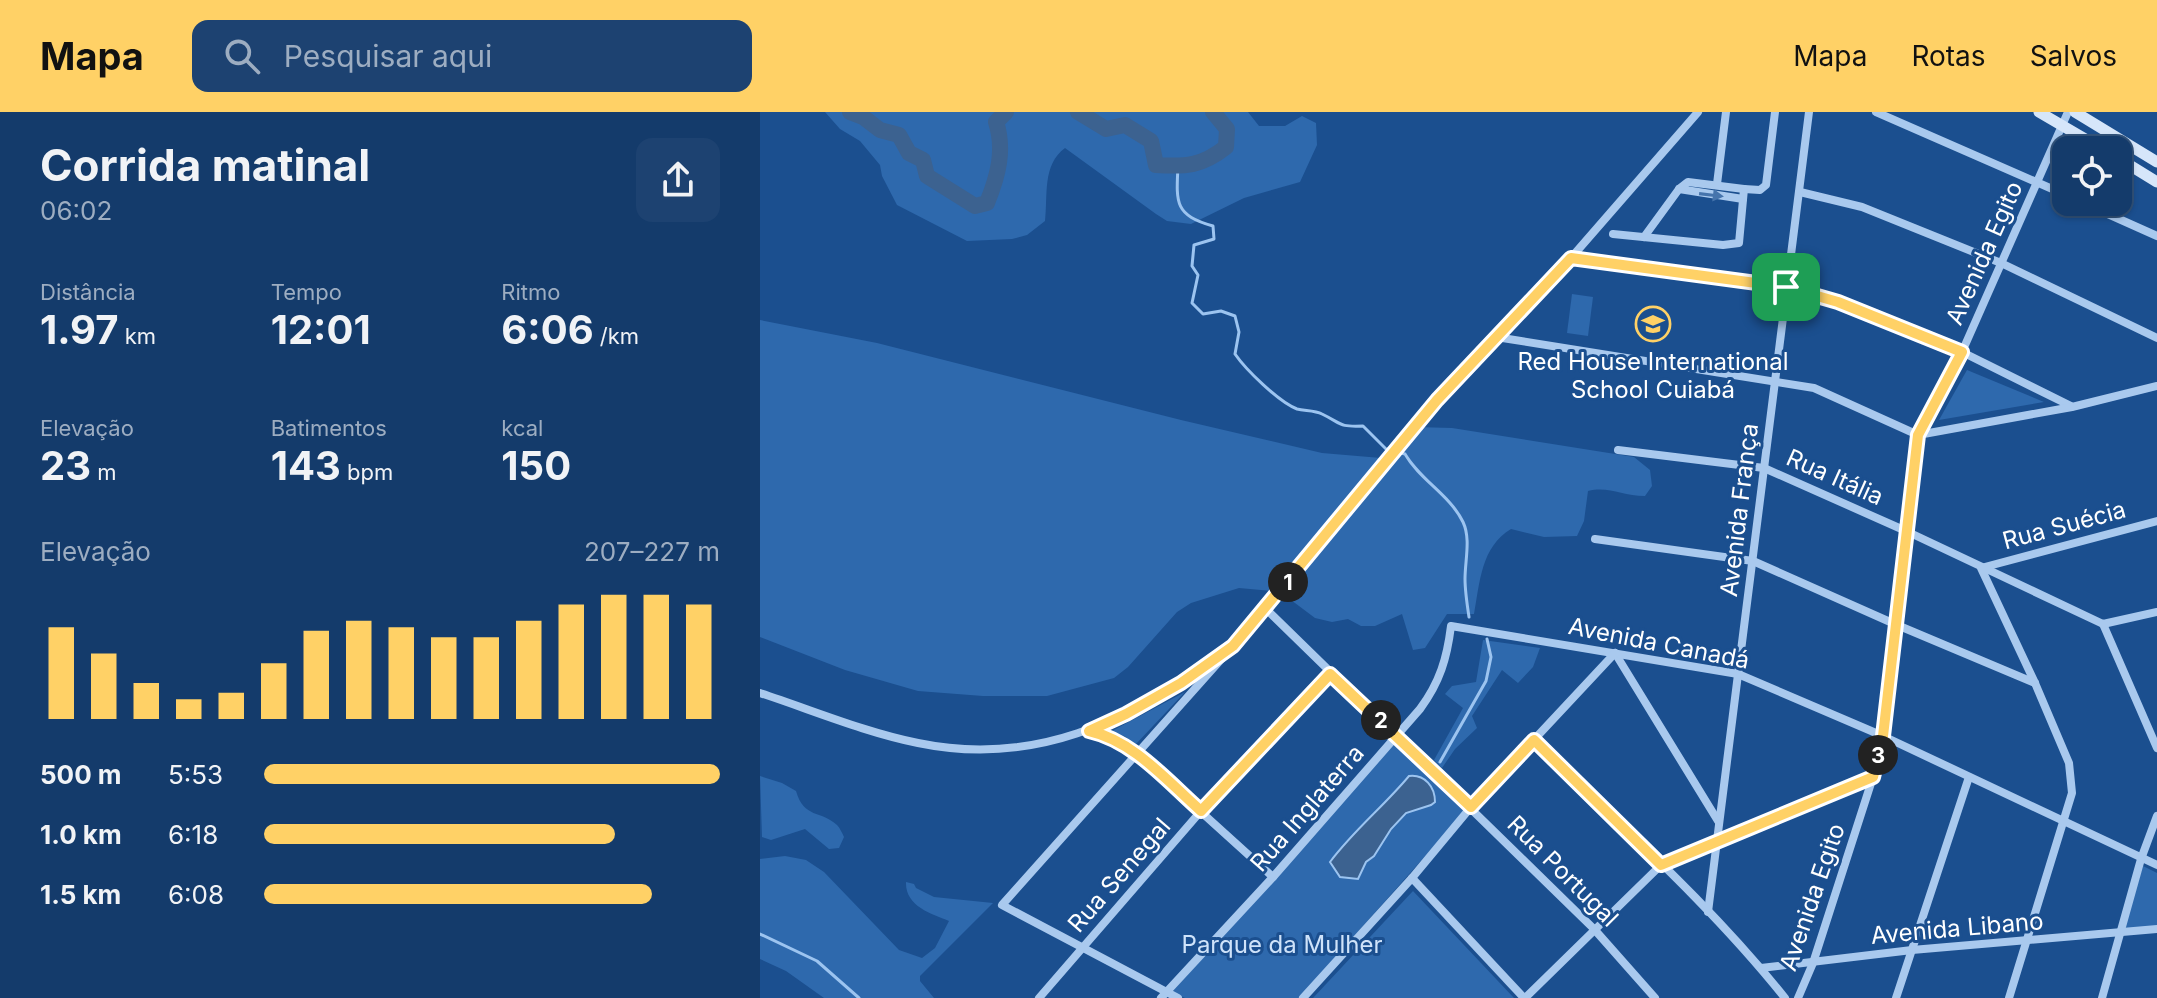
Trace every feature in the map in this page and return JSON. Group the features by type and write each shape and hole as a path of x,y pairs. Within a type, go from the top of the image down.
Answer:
{"main road":[{"path":"2039,112 2080,136"},
{"path":"2075,112 2157,162"},
{"path":"2132,167 2157,182"}],"street":[{"path":"1178,998 1164,995 1084,947 1002,905 1266,609 1437,400 1571,258 1698,112"},
{"path":"1717,184 1726,112"},
{"path":"1644,237 1679,189 1688,182 1760,190 1766,185 1775,112"},
{"name":"Avenida França","path":"1708,912 1809,112"},
{"path":"1876,112 2052,189"},
{"name":"Avenida Egito","path":"1798,998 1813,963 1873,777 1883,736 1918,435 1962,352 2068,112"},
{"path":"1679,189 1743,199"},
{"path":"1613,234 1734,245 1739,243 1744,189"},
{"path":"1800,192 1862,207 2001,263 2157,338"},
{"path":"2112,216 2157,236"},
{"path":"1571,258 1786,287 1838,302 1962,352 2072,407"},
{"path":"1496,337 1814,388 1918,435 2072,407 2157,386"},
{"name":"Rua Itália","path":"1618,450 1764,468 2103,624"},
{"name":"Rua Suécia","path":"1981,568 2157,521"},
{"path":"1595,539 1753,561 2035,683"},
{"path":"1981,568 2069,763 2072,793 2009,998"},
{"name":"Rua Portugal","path":"1266,609 1594,929 1655,998"},
{"path":"2157,612 2103,624 2157,748"},
{"name":"Avenida Canadá","path":"1451,626 1738,674 1883,736 2157,865"},
{"name":"Rua Inglaterra","path":"1164,995 1273,877 1434,690 1444,668 1451,626"},
{"path":"760,693 882,734 936,746 1010,748 1050,742 1089,731 1181,683 1233,646"},
{"path":"1303,998 1412,878 1471,807 1615,653 1718,821"},
{"name":"Rua Senegal","path":"1039,998 1201,811 1330,674"},
{"path":"2145,721 2157,716"},
{"path":"1089,731 1112,738 1137,754 1273,877"},
{"path":"1534,740 1708,912 1785,998"},
{"path":"1412,878 1524,998 1661,865 1873,777"},
{"path":"1896,998 1969,777"},
{"path":"2102,998 2141,859 2157,816"},
{"name":"Avenida Libano","path":"1761,968 1912,950 2157,929"}],"green space":[{"path":"825,112 1248,112 1259,126 1285,126 1302,116 1316,123 1317,145 1300,182 1244,198 1191,224 1167,221 1065,148 1049,172 1045,221 1027,235 1012,239 967,241 897,205 882,176 880,165 860,141 840,129"},
{"path":"1572,294 1593,297 1588,336 1567,333"},
{"path":"760,320 877,343 1322,453 1381,458 1396,452 1415,427 1452,428 1634,457 1650,470 1652,486 1645,496 1588,491 1584,521 1577,536 1544,537 1511,529 1493,545 1488,555 1480,578 1474,614 1447,614 1425,648 1413,650 1402,614 1375,626 1361,626 1348,619 1332,622 1315,618 1287,597 1272,591 1239,588 1191,603 1177,612 1128,667 1114,678 1047,696 983,696 918,691 845,670 760,637"},
{"path":"1967,370 2044,402 1939,420"},
{"path":"1483,640 1540,648 1533,667 1518,683 1502,670 1472,716 1477,728 1455,749 1442,768 1434,760 1463,708 1445,694 1452,686 1476,682"},
{"path":"1185,692 1136,744 1110,732"},
{"name":"Parque da Mulher","path":"1398,740 1467,809 1299,998 1185,998 1172,992"},
{"path":"760,776 796,791 808,810 837,825 844,837 839,848 829,849 805,829 771,840 762,837"},
{"path":"785,856 806,860 824,872 899,950 922,958 935,948 949,921 914,903 906,882 934,897 993,903 920,976 920,981 934,998 824,998 786,971 760,959 760,859"},
{"path":"2143,866 2157,873 2157,926 2124,929"},
{"path":"1413,891 1514,998 1313,998"}],"shaded area":[{"path":"1409,776 1420,777 1428,783 1435,802 1406,813 1391,829 1374,856 1366,862 1358,879 1340,877 1330,862"}],"waterway":[{"path":"850,112 863,117 880,130 899,135 909,153 923,160 927,176 975,206 987,203 994,183 1000,153 996,122 1006,112"},
{"path":"1078,112 1106,129 1125,125 1151,141 1156,165 1176,166 1201,162 1226,147 1227,129 1213,112"},
{"path":"1178,166 1180,206 1191,217 1213,226 1214,239 1194,245 1192,266 1198,275 1192,303 1203,314 1221,311 1235,316 1239,332 1235,354 1281,400 1297,409 1319,413 1344,425 1363,426 1386,449 1405,454 1451,504 1463,522 1467,535 1465,584 1469,617"},
{"path":"1440,762 1486,681 1491,657 1487,639"},
{"path":"760,934 817,961 859,998"}],"place":[{"name":"Red House International School Cuiabá","path":"1653,324"}],"route":[{"path":"1571,258 1786,287 1838,302 1962,352 1918,435 1883,736 1873,777 1661,865 1534,740 1471,807 1330,674 1201,811 1129,748 1105,735 1089,731 1181,683 1233,646 1437,400 1571,258"}]}
